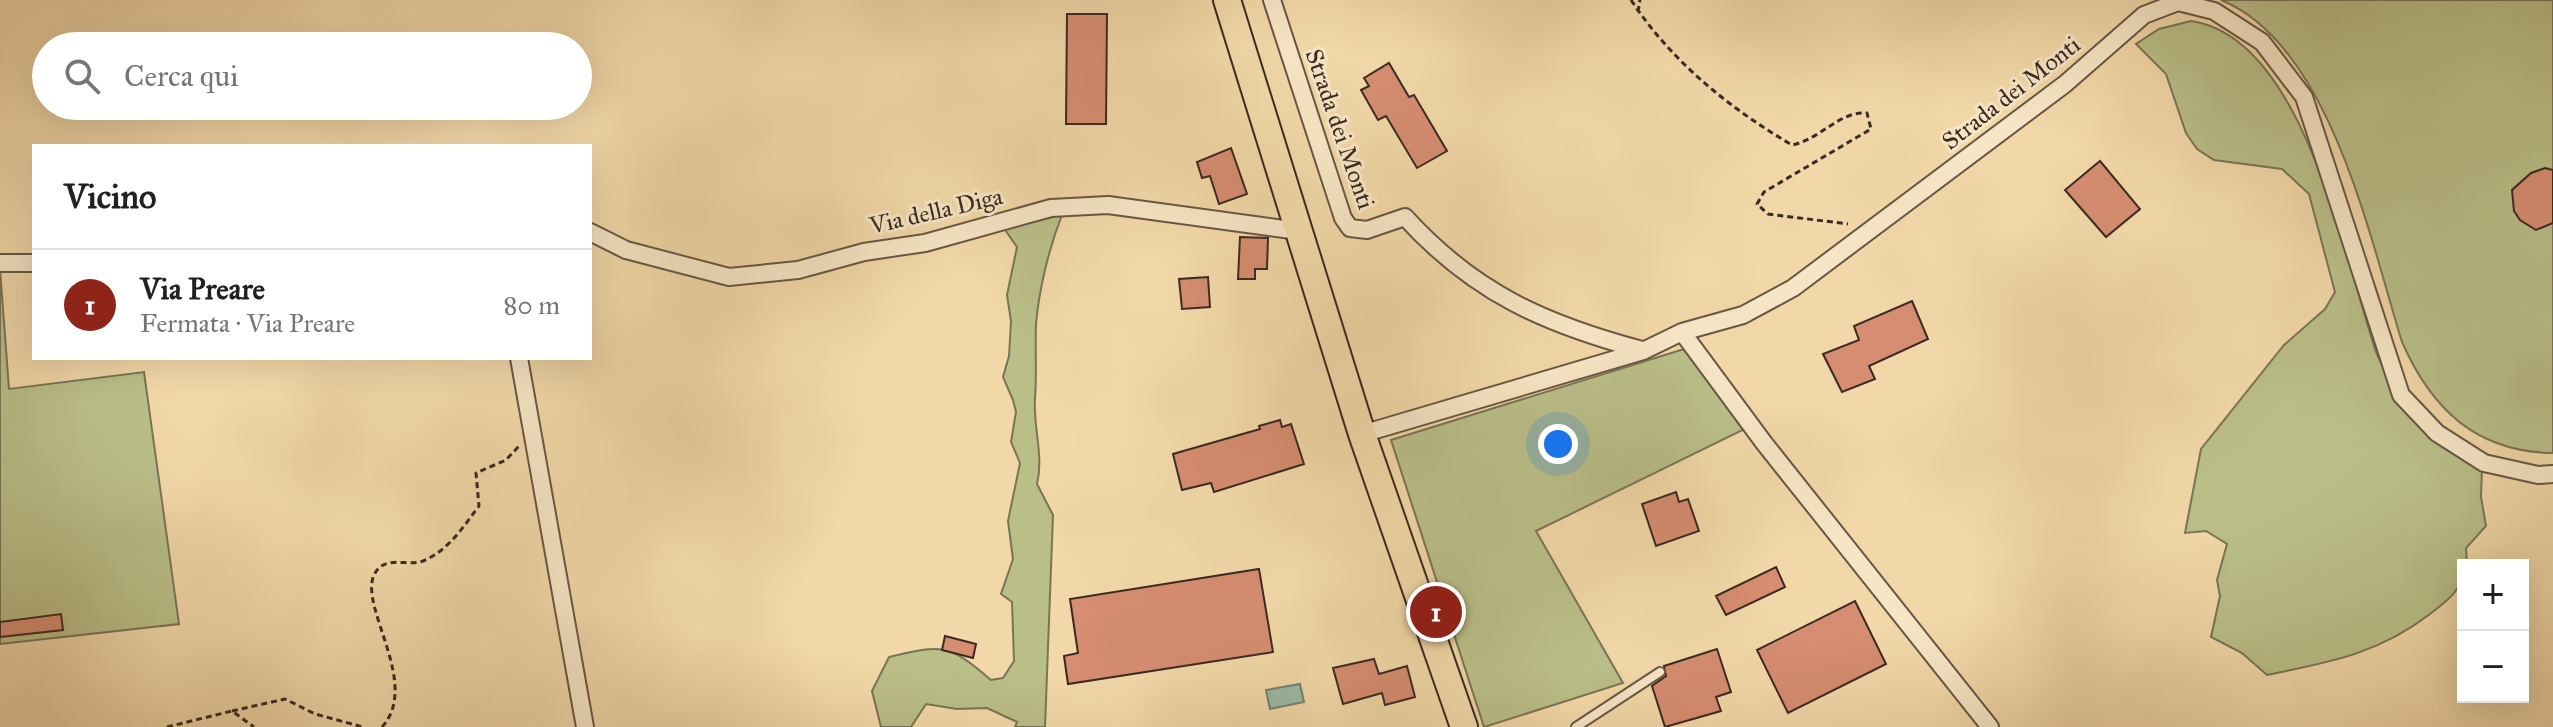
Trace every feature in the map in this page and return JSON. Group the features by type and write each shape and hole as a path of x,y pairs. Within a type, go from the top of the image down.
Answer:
{"main road":[{"path":"1227,0 1362,434 1464,727"}],"street":[{"name":"Strada dei Monti","path":"1272,0 1343,218 1350,228 1367,230 1405,217 1476,283 1525,311 1579,333 1643,351"},
{"name":"Strada dei Monti","path":"1362,434 1643,351 1682,332 1743,315 1793,288 1866,235 2065,84 2144,15 2178,2 2214,11 2262,42 2304,97 2401,395 2437,433 2484,463 2538,475 2553,474"},
{"name":"Via della Diga","path":"592,233 626,250 729,277 798,270 864,252 925,243 1051,208 1108,205 1299,231"},
{"path":"1,262 32,263"},
{"path":"1682,332 1764,443 1990,727"},
{"path":"519,360 585,727"}],"lane":[{"path":"1576,727 1660,672"}],"path":[{"path":"1631,0 1655,37 1697,77 1792,145 1811,141 1852,112 1867,113 1871,129 1764,192 1757,204 1768,214 1855,226 1866,235"},
{"path":"1638,12 1640,0"},
{"path":"382,727 391,717 396,700 388,643 372,593 373,578 380,566 395,561 420,562 444,550 479,506 476,473 506,460 532,432"},
{"path":"167,727 285,699 332,719 363,727"},
{"path":"232,711 254,727"},
{"path":"332,719 335,727"}],"green space":[{"path":"2221,0 2553,0 2553,453 2526,451 2480,435 2460,423 2428,388 2402,342 2359,200 2318,100 2291,58 2259,23"},
{"path":"2191,21 2230,36 2263,67 2291,109 2314,158 2334,211 2376,352 2390,383 2482,469 2481,497 2486,526 2466,548 2467,559 2457,559 2457,589 2411,628 2333,661 2267,675 2242,653 2211,637 2220,596 2217,580 2227,544 2206,531 2185,533 2201,449 2284,345 2325,309 2335,292 2309,194 2282,169 2214,160 2197,149 2186,133 2166,74 2136,44 2159,29"},
{"path":"1062,215 1045,269 1036,324 1037,484 1053,515 1045,727 1015,727 1017,722 987,708 957,709 926,704 911,727 881,727 872,691 889,657 922,650 944,650 965,659 991,680 1003,678 1014,661 1012,602 1001,594 1013,559 1008,521 1020,463 1011,442 1016,412 1003,377 1009,356 1011,321 1007,295 1017,247 1003,227"},
{"path":"0,269 9,389 144,372 179,624 0,644"},
{"path":"1697,345 1757,423 1536,531 1623,683 1484,727 1391,440"}],"shaded area":[{"path":"1300,684 1304,702 1270,709 1266,690"}],"building":[{"path":"1067,14 1107,14 1106,124 1066,124"},
{"path":"1389,63 1409,97 1414,95 1447,151 1417,168 1386,116 1378,120 1361,90 1369,86 1364,78"},
{"path":"1231,148 1247,194 1219,204 1210,176 1202,178 1197,162"},
{"path":"2100,161 2140,209 2106,237 2065,190"},
{"path":"2545,168 2553,170 2553,223 2536,230 2520,220 2514,211 2512,190 2531,173"},
{"path":"1240,237 1268,238 1267,269 1255,269 1255,279 1238,279"},
{"path":"1208,277 1210,307 1182,309 1179,279"},
{"path":"1912,301 1928,339 1869,366 1875,379 1842,392 1823,354 1859,340 1854,326"},
{"path":"1280,420 1282,427 1291,424 1304,464 1214,492 1211,483 1182,490 1173,454 1260,429 1259,426"},
{"path":"1676,492 1679,502 1688,499 1699,531 1656,546 1642,504"},
{"path":"1776,567 1785,587 1726,615 1716,596"},
{"path":"1259,569 1273,652 1068,684 1064,656 1078,653 1070,599"},
{"path":"1855,601 1886,664 1788,713 1757,650"},
{"path":"61,614 63,630 0,637 0,622"},
{"path":"945,636 976,644 973,658 942,650"},
{"path":"1717,649 1731,692 1716,697 1721,711 1665,727 1652,686 1666,676 1664,666"},
{"path":"1374,659 1379,674 1407,666 1415,697 1385,705 1382,693 1343,704 1333,668"}],"place":[{"name":"Via Preare","path":"1436,612"}]}
